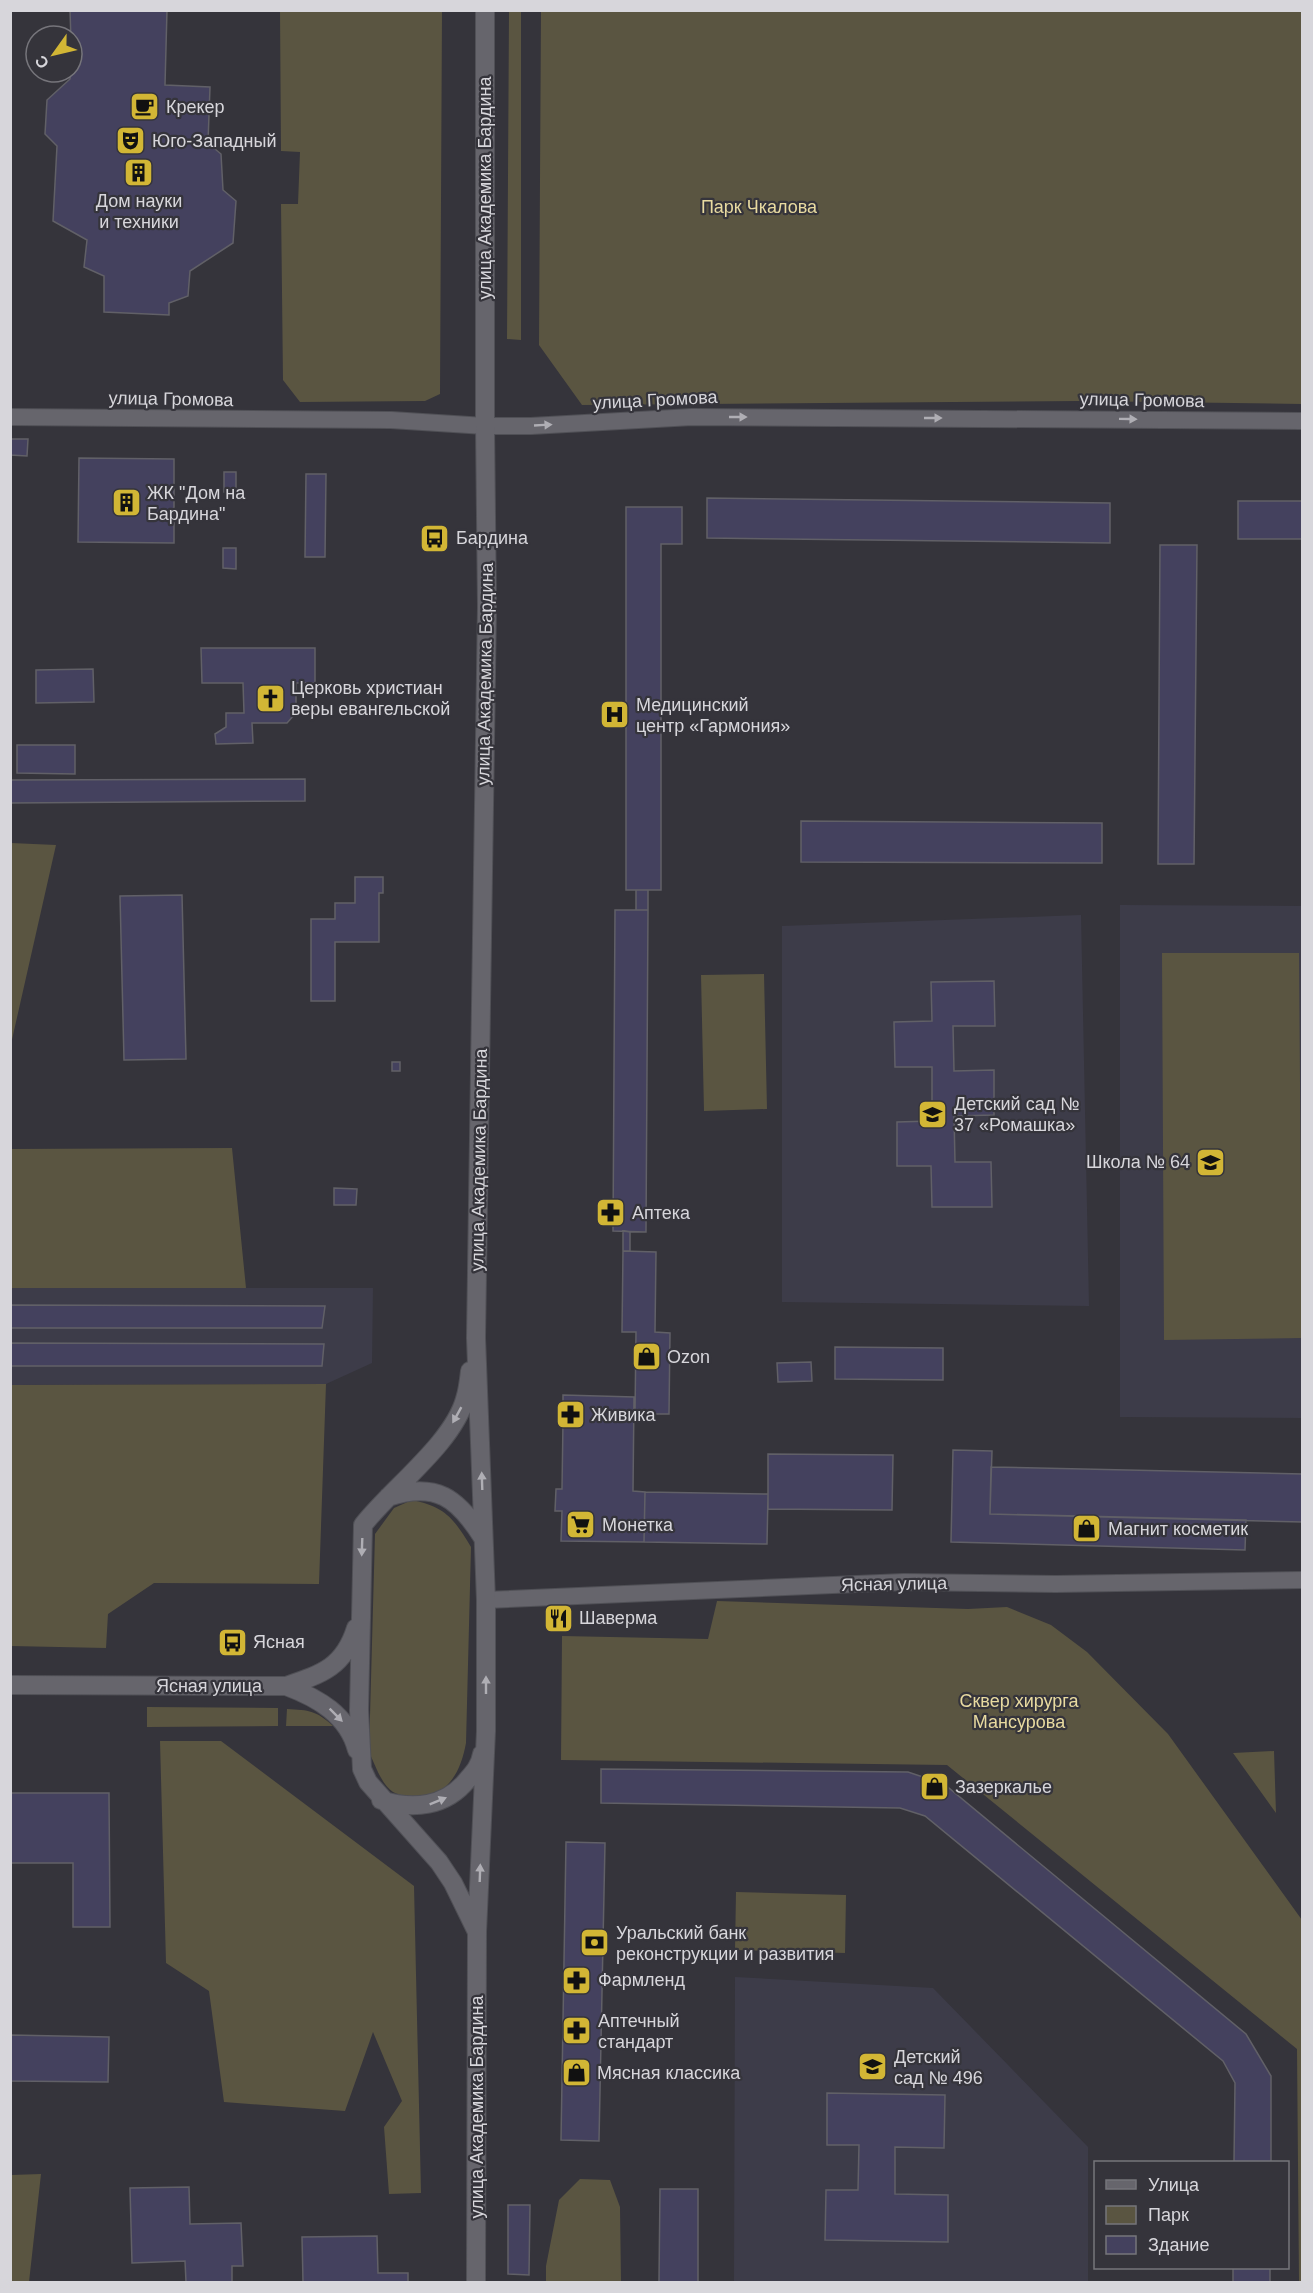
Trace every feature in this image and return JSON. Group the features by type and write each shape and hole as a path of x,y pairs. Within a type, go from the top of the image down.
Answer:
{"street":[{"name":"улица Академика Бардина","path":"476,2283 477,1932 485,1744 486,1600 476,1338 487,606 485,10"},
{"name":"улица Громова","path":"10,417 391,420 485,426 531,426 692,417 1302,421"},
{"name":"улица Академика Бардина","path":"476,1338 465,1400 458,1416 429,1454 363,1525 359,1710 362,1769 368,1782 381,1800 439,1862 453,1883 477,1932"},
{"path":"386,1498 404,1492 438,1493 457,1503 484,1539"},
{"name":"Ясная улица","path":"486,1600 904,1582 1056,1584 1302,1580"},
{"path":"286,1686 327,1671 341,1659 351,1644 362,1611"},
{"name":"Ясная улица","path":"10,1686 286,1686 322,1701 350,1730 362,1769"},
{"name":"улица Академика Бардина","path":"381,1800 405,1806 426,1805 443,1800 464,1785 480,1764 485,1744"}],"shaded area":[{"name":"Школа № 64","path":"1120,905 1302,906 1302,1418 1120,1417"},
{"name":"Детский сад № 37 «Ромашка»","path":"1081,915 1089,1306 782,1302 782,926"},
{"path":"10,1288 373,1288 372,1363 326,1384 11,1385"},
{"name":"Детский сад № 496","path":"735,1977 933,1988 1088,2147 1088,2282 734,2282"}],"green space":[{"path":"280,11 442,11 440,394 425,401 300,402 283,380 281,204 298,204 300,152 281,151"},
{"path":"509,11 521,11 521,340 507,339"},
{"name":"Парк Чкалова","path":"541,11 1302,11 1302,404 1079,401 582,405 539,345"},
{"path":"10,843 56,845 11,1044"},
{"path":"1162,953 1299,953 1302,1338 1164,1340"},
{"path":"764,974 767,1109 704,1111 701,975"},
{"path":"232,1148 246,1288 11,1288 11,1149"},
{"path":"326,1384 319,1584 154,1583 108,1614 106,1648 11,1646 11,1385"},
{"path":"412,1500 433,1506 448,1516 471,1547 464,1753 456,1773 444,1788 436,1793 415,1797 393,1792 382,1779 369,1752 375,1534 394,1508"},
{"name":"Сквер хирурга Мансурова","path":"717,1601 968,1609 1007,1607 1051,1625 1087,1652 1168,1734 1302,1920 1302,2282 1299,2282 1297,2049 947,1765 561,1760 562,1636 708,1639"},
{"path":"147,1707 278,1708 278,1726 147,1727"},
{"path":"287,1709 312,1712 333,1726 286,1726"},
{"path":"160,1741 221,1741 414,1886 421,2193 389,2194 384,2127 402,2101 373,2032 345,2111 224,2102 209,1991 166,1963"},
{"path":"1274,1751 1276,1813 1233,1753"},
{"path":"736,1892 846,1895 845,1953 735,1950"},
{"path":"41,2174 29,2282 11,2282 11,2175"},
{"path":"580,2179 610,2180 620,2207 621,2282 546,2282 546,2266 559,2200"}],"building":[{"name":"Дом науки и техники","path":"70,10 167,10 165,85 210,87 208,143 221,154 223,190 236,201 233,243 190,271 188,296 169,303 169,315 104,312 104,276 84,267 87,240 53,221 57,146 45,134 47,100 65,84 84,84 84,24 70,24"},
{"path":"10,439 28,439 27,456 10,455"},
{"name":"ЖК \"Дом на Бардина\"","path":"79,458 174,459 174,543 78,542"},
{"path":"224,472 236,472 236,492 224,492"},
{"path":"306,474 326,474 325,557 305,557"},
{"path":"707,498 1110,503 1110,543 707,538"},
{"path":"1238,501 1302,501 1302,539 1238,539"},
{"path":"626,507 682,507 682,544 661,544 661,890 626,890"},
{"path":"1160,545 1197,545 1194,864 1158,864"},
{"path":"223,548 236,548 236,569 223,568"},
{"name":"Церковь христиан веры евангельской","path":"201,648 315,648 315,683 296,683 296,713 287,723 252,723 253,743 216,744 215,734 226,727 226,713 244,713 243,683 202,683"},
{"path":"93,669 94,702 36,703 36,670"},
{"path":"17,745 75,745 75,774 17,773"},
{"path":"305,779 305,801 10,803 10,780"},
{"path":"801,821 1102,823 1102,863 801,862"},
{"path":"355,877 383,877 383,893 379,893 379,942 335,942 335,1001 311,1001 311,919 335,919 335,903 355,903"},
{"path":"636,890 648,890 648,910 636,910"},
{"path":"182,895 186,1059 124,1060 120,896"},
{"path":"615,910 648,910 646,1232 613,1231"},
{"path":"994,981 995,1026 953,1026 954,1071 994,1070 994,1115 954,1116 955,1162 991,1162 992,1207 932,1207 931,1166 897,1166 897,1122 932,1121 932,1067 895,1067 894,1022 932,1021 931,982"},
{"path":"392,1062 400,1062 400,1071 392,1071"},
{"path":"334,1188 357,1189 356,1205 334,1205"},
{"path":"623,1231 630,1232 630,1251 623,1251"},
{"path":"623,1251 656,1252 655,1332 670,1333 669,1414 635,1414 636,1332 622,1332"},
{"path":"10,1305 325,1306 322,1328 10,1328"},
{"path":"10,1343 324,1344 322,1366 10,1366"},
{"path":"835,1347 943,1348 943,1380 835,1379"},
{"path":"811,1362 812,1381 778,1382 777,1363"},
{"path":"563,1395 634,1397 633,1491 645,1492 644,1542 561,1541 562,1511 555,1511 556,1489 562,1489 563,1421 559,1421 559,1406 563,1406"},
{"path":"953,1450 992,1451 990,1514 1246,1520 1245,1550 951,1542"},
{"path":"768,1454 893,1455 892,1510 768,1509"},
{"path":"991,1467 1302,1474 1302,1522 990,1514"},
{"path":"645,1492 768,1494 767,1544 644,1542"},
{"name":"Шаверма","path":"547,1610 570,1610 570,1626 546,1626"},
{"path":"601,1769 908,1772 944,1784 1246,2034 1271,2076 1271,2161 1234,2161 1235,2083 1223,2061 925,1816 900,1808 601,1803"},
{"path":"10,1793 109,1793 110,1927 73,1927 73,1863 10,1863"},
{"path":"566,1842 605,1843 599,2141 561,2140"},
{"path":"10,2035 109,2037 108,2082 10,2081"},
{"path":"827,2093 945,2095 944,2148 895,2147 895,2194 948,2195 948,2242 825,2240 826,2190 858,2190 859,2145 827,2145"},
{"path":"189,2187 190,2224 241,2223 243,2266 232,2266 232,2282 186,2282 185,2261 132,2263 130,2188"},
{"path":"660,2189 698,2189 698,2282 659,2282"},
{"path":"508,2205 530,2205 529,2275 508,2274"},
{"path":"377,2236 378,2273 408,2273 408,2282 303,2282 302,2237"},
{"path":"1233,2269 1270,2269 1270,2282 1233,2282"}],"place":[{"name":"Крекер","path":"145,107"},
{"name":"Юго-Западный","path":"131,141"},
{"name":"Дом науки и техники","path":"139,172"},
{"name":"ЖК \"Дом на Бардина\"","path":"126,503"},
{"name":"Бардина","path":"435,538"},
{"name":"Церковь христиан веры евангельской","path":"270,698"},
{"name":"Медицинский центр «Гармония»","path":"615,715"},
{"name":"Детский сад № 37 «Ромашка»","path":"933,1114"},
{"name":"Школа № 64","path":"1211,1162"},
{"name":"Аптека","path":"611,1213"},
{"name":"Ozon","path":"646,1357"},
{"name":"Живика","path":"570,1415"},
{"name":"Монетка","path":"581,1525"},
{"name":"Магнит косметик","path":"1087,1529"},
{"name":"Шаверма","path":"558,1618"},
{"name":"Ясная","path":"232,1642"},
{"name":"Зазеркалье","path":"934,1787"},
{"name":"Уральский банк реконструкции и развития","path":"595,1943"},
{"name":"Фармленд","path":"577,1980"},
{"name":"Аптечный стандарт","path":"577,2031"},
{"name":"Детский сад № 496","path":"873,2067"},
{"name":"Мясная классика","path":"576,2073"}]}
